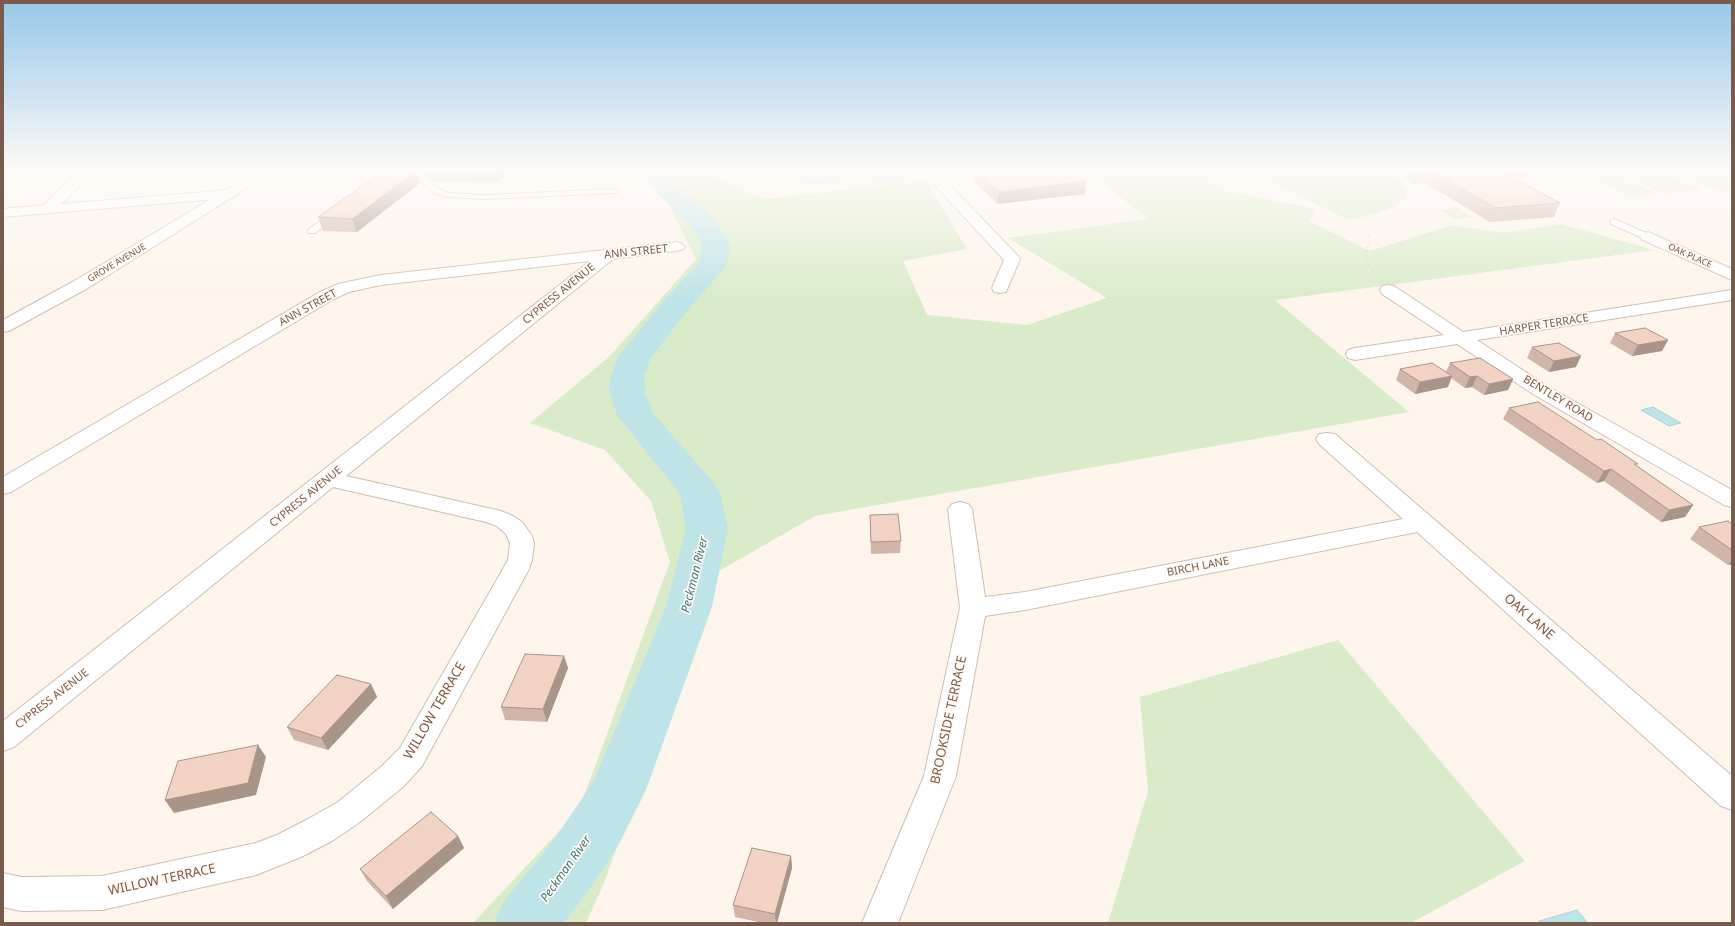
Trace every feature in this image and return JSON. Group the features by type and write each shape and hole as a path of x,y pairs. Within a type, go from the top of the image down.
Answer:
{"street":[{"name":"GROVE AVENUE","path":"3,327 82,284 199,212"},
{"path":"968,212 1012,258 1000,288"},
{"name":"OAK PLACE","path":"1648,237 1732,275"},
{"name":"ANN STREET","path":"3,487 326,296 344,288 381,280 677,248"},
{"name":"CYPRESS AVENUE","path":"3,738 608,255"},
{"name":"BENTLEY ROAD","path":"1388,290 1540,390 1732,500"},
{"name":"HARPER TERRACE","path":"1355,354 1732,295"},
{"name":"OAK LANE","path":"1327,439 1732,796"},
{"name":"WILLOW TERRACE","path":"3,890 21,894 102,893 256,859 289,846 320,830 349,812 393,776 411,756 516,569 520,560 522,543 520,536 514,528 494,516 329,479"},
{"name":"BROOKSIDE TERRACE","path":"880,923 940,776 973,608 960,509"},
{"name":"BIRCH LANE","path":"973,608 1025,601 1422,523"}],"lane":[{"path":"312,231 337,212"},
{"path":"1614,222 1648,237"}],"path":[{"path":"1369,235 1366,262 1388,290"}],"green space":[{"path":"673,212 945,212 967,249 903,261 927,315 1027,325 1107,298 1008,238 1148,219 1139,212 1313,212 1309,221 1370,251 1452,225 1504,233 1560,224 1655,250 1275,300 1409,412 815,516 719,571 603,885 586,923 473,923 579,810 670,562 651,501 605,450 530,423 611,355 696,259"},
{"path":"1333,212 1379,212 1371,215 1349,220"},
{"path":"1443,212 1464,212 1473,217 1455,219"},
{"path":"1338,640 1525,861 1411,923 1108,923 1148,791 1140,697"}],"water":[{"path":"1653,407 1681,423 1669,426 1641,410"},
{"path":"1577,910 1588,923 1540,923 1539,921"}],"building":[{"path":"325,212 361,212 352,219 318,217"},
{"path":"1645,328 1668,340 1638,345 1615,333"},
{"path":"1559,343 1581,356 1554,361 1532,347"},
{"path":"1480,358 1513,379 1489,384 1477,376 1470,377 1450,363"},
{"path":"1432,363 1452,376 1420,382 1400,369"},
{"path":"1538,402 1597,440 1601,439 1638,464 1634,464 1693,505 1669,510 1611,469 1604,471 1509,408"},
{"path":"898,514 901,541 871,542 870,515"},
{"path":"1728,521 1732,524 1732,550 1699,527"},
{"path":"525,654 564,656 543,709 501,707"},
{"path":"337,675 371,684 321,738 287,727"},
{"path":"258,745 248,783 165,800 178,761"},
{"path":"431,812 458,836 386,896 360,869"},
{"path":"752,848 791,856 775,914 733,905"}],"waterway":[{"name":"Peckman River","path":"526,923 574,861 598,825 618,790 689,607 707,528 700,492 635,415 627,391 627,380 634,358 676,305 713,265 716,245 702,221 691,212"}]}
